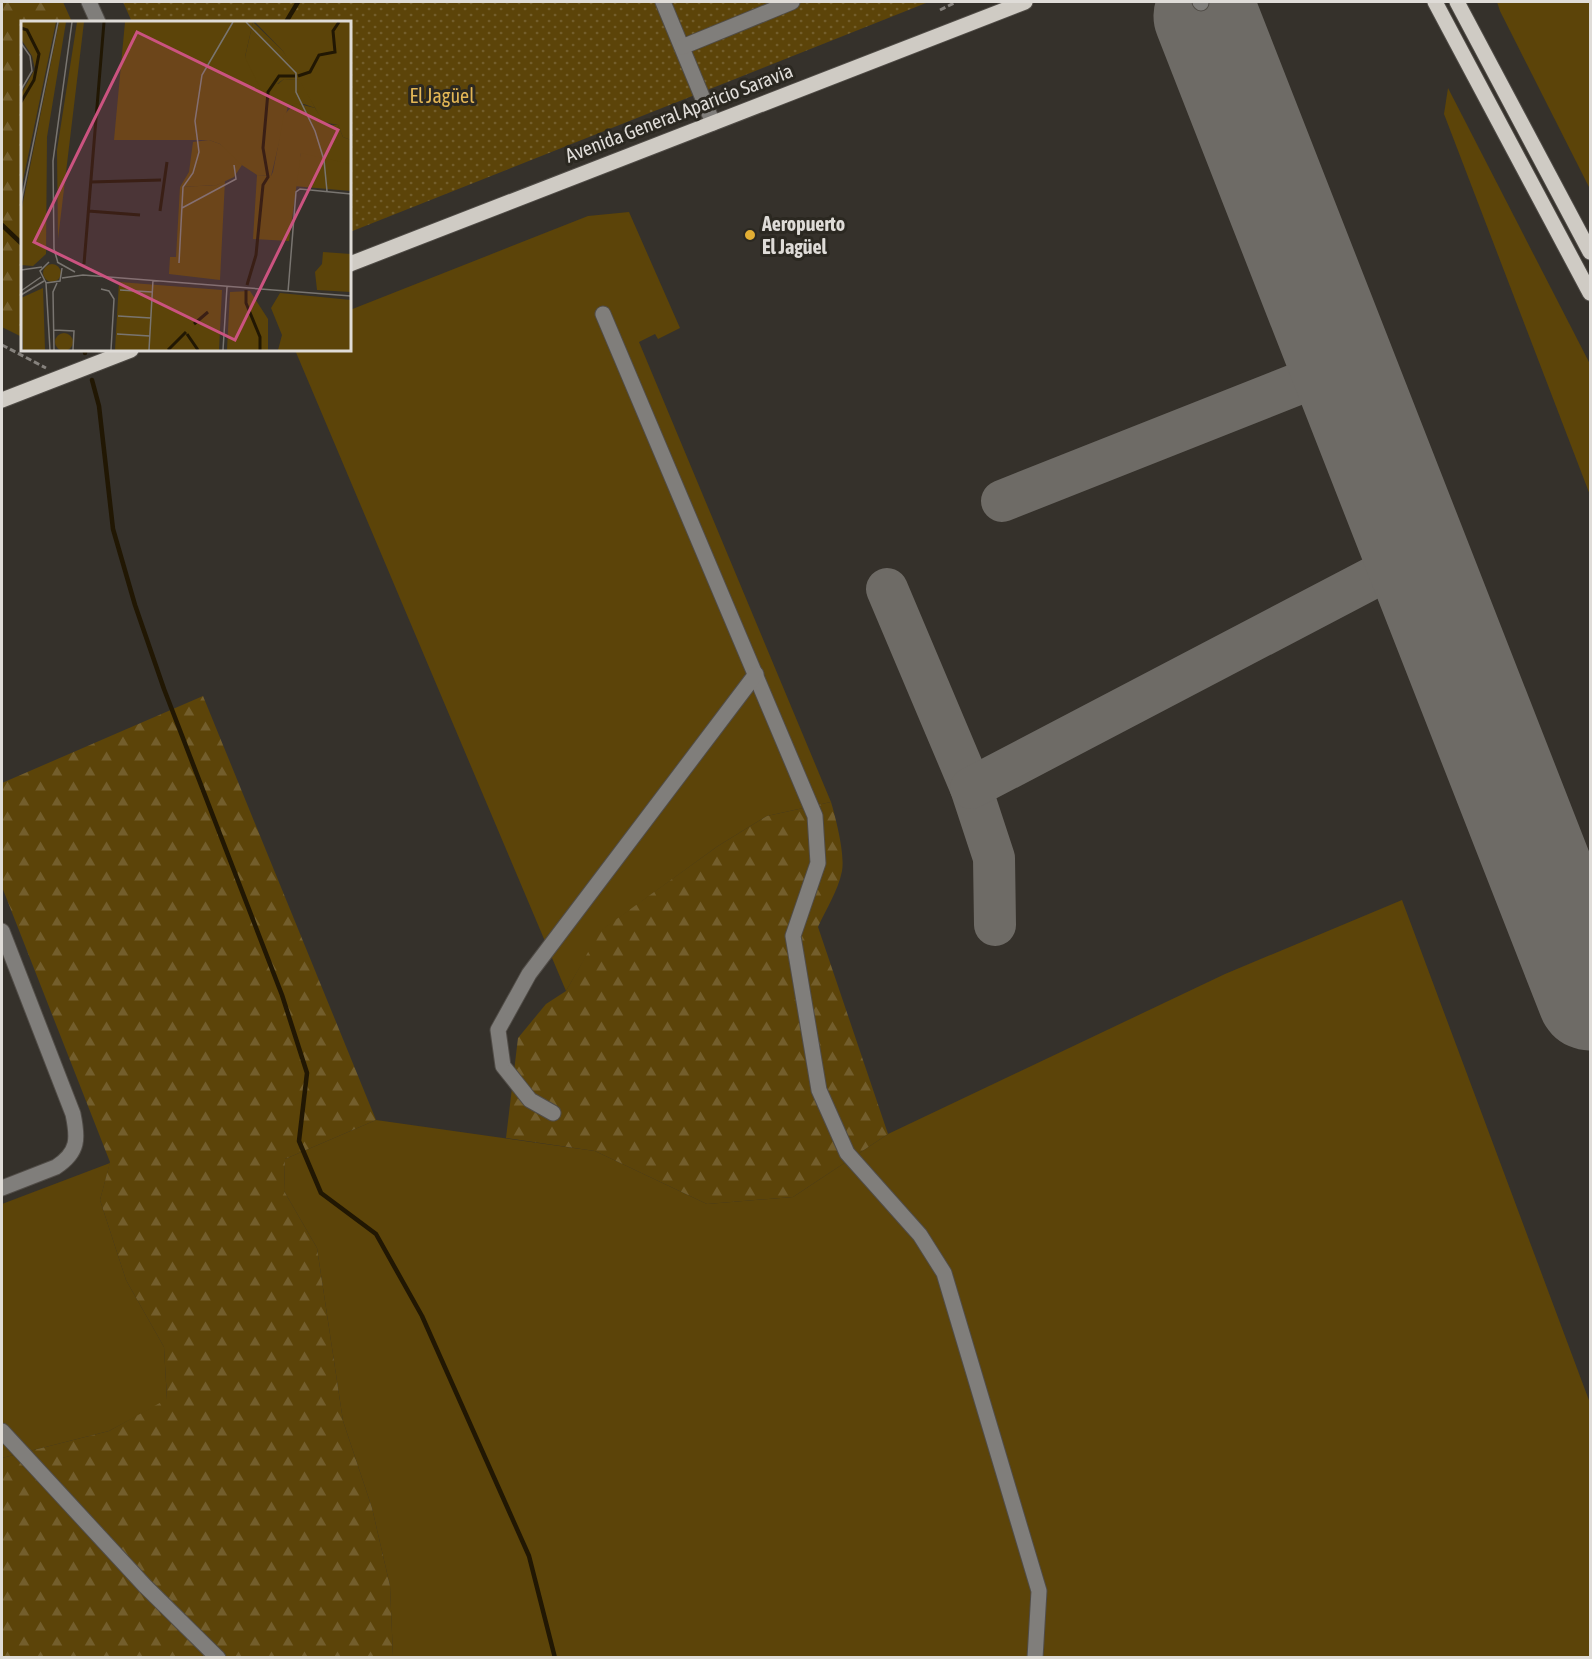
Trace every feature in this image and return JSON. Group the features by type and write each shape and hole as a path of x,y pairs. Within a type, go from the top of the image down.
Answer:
{"main road":[{"name":"Avenida General Aparicio Saravia","path":"351,264 1025,2"},
{"path":"1436,2 1590,292"},
{"path":"1457,2 1590,252"},
{"path":"2,400 129,351"}],"street":[{"path":"89,2 98,21"},
{"path":"663,2 714,123"},
{"path":"682,47 792,2"},
{"path":"603,314 815,816 819,863 793,936 819,1090 847,1153 920,1235 944,1273 1039,1591 1035,1658"},
{"path":"553,1113 530,1100 502,1066 498,1030 529,974 756,674"},
{"path":"2,931 73,1114 77,1134 73,1149 63,1162 2,1188"},
{"path":"2,1431 145,1586 218,1658"}],"path":[{"path":"940,10 956,2"},
{"path":"2,345 64,377"}],"green space":[{"path":"2,2 63,2 72,21 21,21 21,336 2,327"},
{"name":"El Jagüel","path":"123,2 926,2 351,232 351,21 132,21"},
{"path":"1497,2 1590,2 1590,189 1500,11"},
{"path":"1448,88 1590,364 1590,495 1444,114"},
{"path":"629,212 680,328 658,339 655,334 639,342 831,802 767,816 718,846 601,931 566,991 295,351 351,351 351,310 588,216"},
{"path":"203,696 376,1120 285,1159 284,1191 317,1248 343,1421 372,1508 390,1586 393,1657 2,1657 2,1458 109,1431 167,1399 164,1347 126,1280 100,1200 110,1162 2,887 2,783"},
{"path":"831,802 843,864 835,893 818,927 888,1134 793,1197 707,1204 595,1151 506,1138 518,1038 546,1004 566,991 600,931 718,846 767,816"},
{"path":"1402,900 1590,1403 1590,1657 393,1657 390,1586 372,1508 343,1421 317,1248 284,1191 285,1159 376,1120 595,1151 707,1204 793,1197 888,1134 1225,974"},
{"path":"110,1163 100,1200 126,1280 164,1347 167,1400 109,1431 2,1458 2,1204"}],"waterway":[{"path":"287,21 298,2"},
{"path":"2,225 21,243"},
{"path":"92,380 99,406 113,529 135,605 164,689 282,995 307,1073 299,1141 321,1193 376,1234 422,1316 529,1556 555,1658"}],"taxiway":[{"path":"1002,501 1343,366"},
{"path":"971,788 1416,555"},
{"path":"887,589 971,788 994,858 995,925"}],"runway":[{"path":"1206,16 1590,998"}],"place":[{"name":"Aeropuerto El Jagüel","path":"750,235"}]}
